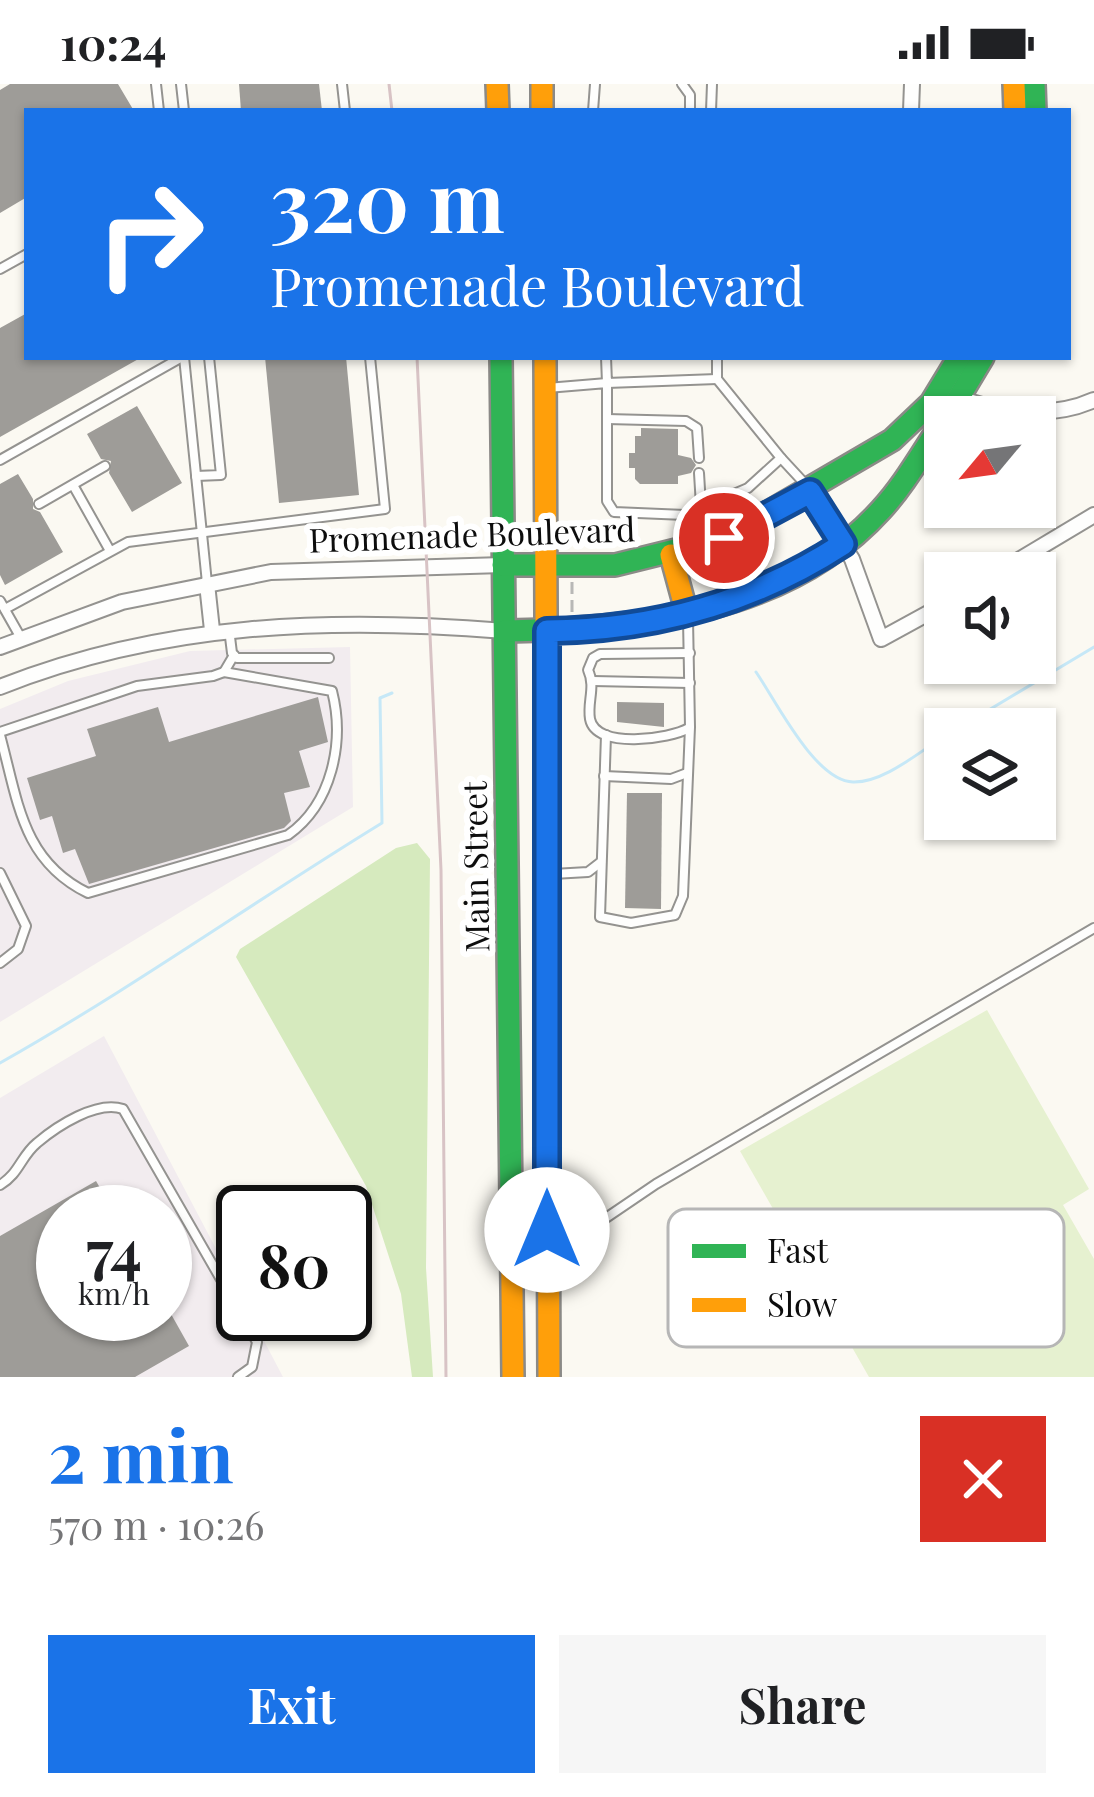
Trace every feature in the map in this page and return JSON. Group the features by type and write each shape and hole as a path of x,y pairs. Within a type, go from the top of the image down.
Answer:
{"main road":[{"name":"Main Street","path":"501,360 513,1377"},
{"path":"545,360 549,1377"},
{"name":"Promenade Boulevard","path":"950,396 957,360"},
{"name":"Promenade Boulevard","path":"954,396 980,360"},
{"name":"Promenade Boulevard","path":"503,565 615,565 671,555 724,538 810,492 924,417"},
{"name":"Promenade Boulevard","path":"505,631 616,628 687,614 767,588 843,544 880,510 924,442"},
{"path":"671,555 687,614"}],"street":[{"path":"1056,407 1094,400"},
{"path":"810,492 843,544 881,639 924,615"},
{"path":"1033,552 1094,515"},
{"name":"Promenade Boulevard","path":"0,647 122,602 271,572 503,565"},
{"path":"207,584 221,630"},
{"name":"Promenade Boulevard","path":"0,687 136,645 221,630 298,624 505,631"}],"lane":[{"path":"0,460 178,360"},
{"path":"183,360 207,584"},
{"path":"196,476 221,475 209,360"},
{"path":"21,638 2,605 109,549 201,529 385,509 370,360"},
{"path":"606,360 608,502 614,512 685,514 748,488 782,458"},
{"path":"717,360 717,379 810,492"},
{"path":"546,388 717,379"},
{"path":"607,419 686,421 697,428 698,458"},
{"path":"39,504 105,466"},
{"path":"699,473 701,506"},
{"path":"73,485 109,549"},
{"path":"606,735 600,917 631,923 675,915 683,896 690,727 687,614"},
{"path":"221,630 234,655"},
{"path":"690,653 600,654 588,670 593,681 590,721 606,735 672,738 690,727"},
{"path":"234,655 329,658"},
{"path":"224,672 234,655"},
{"path":"224,672 332,691 334,769 305,823 288,836 88,893 57,878 34,848 0,733 137,686 224,672"},
{"path":"593,681 690,682"},
{"path":"604,776 671,779 687,773"},
{"path":"546,874 588,872 602,861"},
{"path":"0,873 26,926 18,949 0,963"},
{"path":"547,1230 597,1224 656,1184 1094,928"},
{"path":"0,1185 15,1177 34,1144 101,1106 123,1109 257,1342 252,1367 238,1377"}],"path":[{"path":"572,578 572,620"}],"shaded area":[{"path":"350,647 353,807 0,1022 0,709 68,681 190,651"},
{"path":"104,1036 182,1185 36,1185 36,1341 192,1341 192,1203 216,1249 216,1341 264,1341 283,1377 0,1377 0,1098"}],"green space":[{"path":"417,843 430,859 426,1268 433,1377 412,1377 401,1294 372,1205 372,1185 365,1185 236,957 240,949 396,848"},
{"path":"987,1010 1089,1189 1063,1205 1094,1259 1094,1377 869,1377 852,1347 1064,1347 1064,1209 773,1209 740,1151"}],"building":[{"path":"10,84 118,84 132,108 24,108 24,199 0,213 0,90"},
{"path":"239,84 319,84 322,108 241,108"},
{"path":"24,315 24,360 137,360 0,437 0,328"},
{"path":"265,360 346,360 359,495 279,503"},
{"path":"137,406 182,483 132,512 109,473 111,461 101,459 87,434"},
{"path":"641,428 678,429 678,455 691,458 696,465 691,473 678,476 678,484 640,484 635,468 629,468 629,453 635,453 635,436 641,436"},
{"path":"18,474 33,499 33,509 40,512 63,552 5,585 0,575 0,484"},
{"path":"318,697 328,742 299,751 310,787 284,793 291,821 284,828 89,884 75,849 63,853 52,816 40,820 27,778 96,756 87,729 158,707 169,742"},
{"path":"617,702 664,703 664,727 617,722"},
{"path":"627,793 662,793 661,909 625,908"},
{"path":"36,1215 36,1341 186,1341 189,1346 135,1377 0,1377 0,1236"}],"waterway":[{"path":"992,708 1094,647"},
{"path":"756,672 811,754 839,778 865,781 924,750"},
{"path":"0,1063 382,823 380,698 392,693"}],"railway":[{"path":"389,84 392,108"},
{"path":"417,360 441,870 446,1377"}],"traffic: fast":[{"path":"1034,84 1035,108"},
{"path":"501,360 511,1201"},
{"path":"503,565 615,565 724,538 892,440 931,403 957,360"},
{"path":"960,396 981,360"},
{"path":"505,631 657,619 756,593 843,545 881,510 924,451"}],"traffic: slow":[{"path":"497,84 498,108"},
{"path":"542,84 542,108"},
{"path":"1014,84 1015,108"},
{"path":"545,360 549,1377"},
{"path":"671,555 687,614"},
{"path":"511,1201 513,1377"}],"route":[{"path":"547,1230 547,631 657,622 734,601 767,588 843,544 810,492 724,538"}]}
